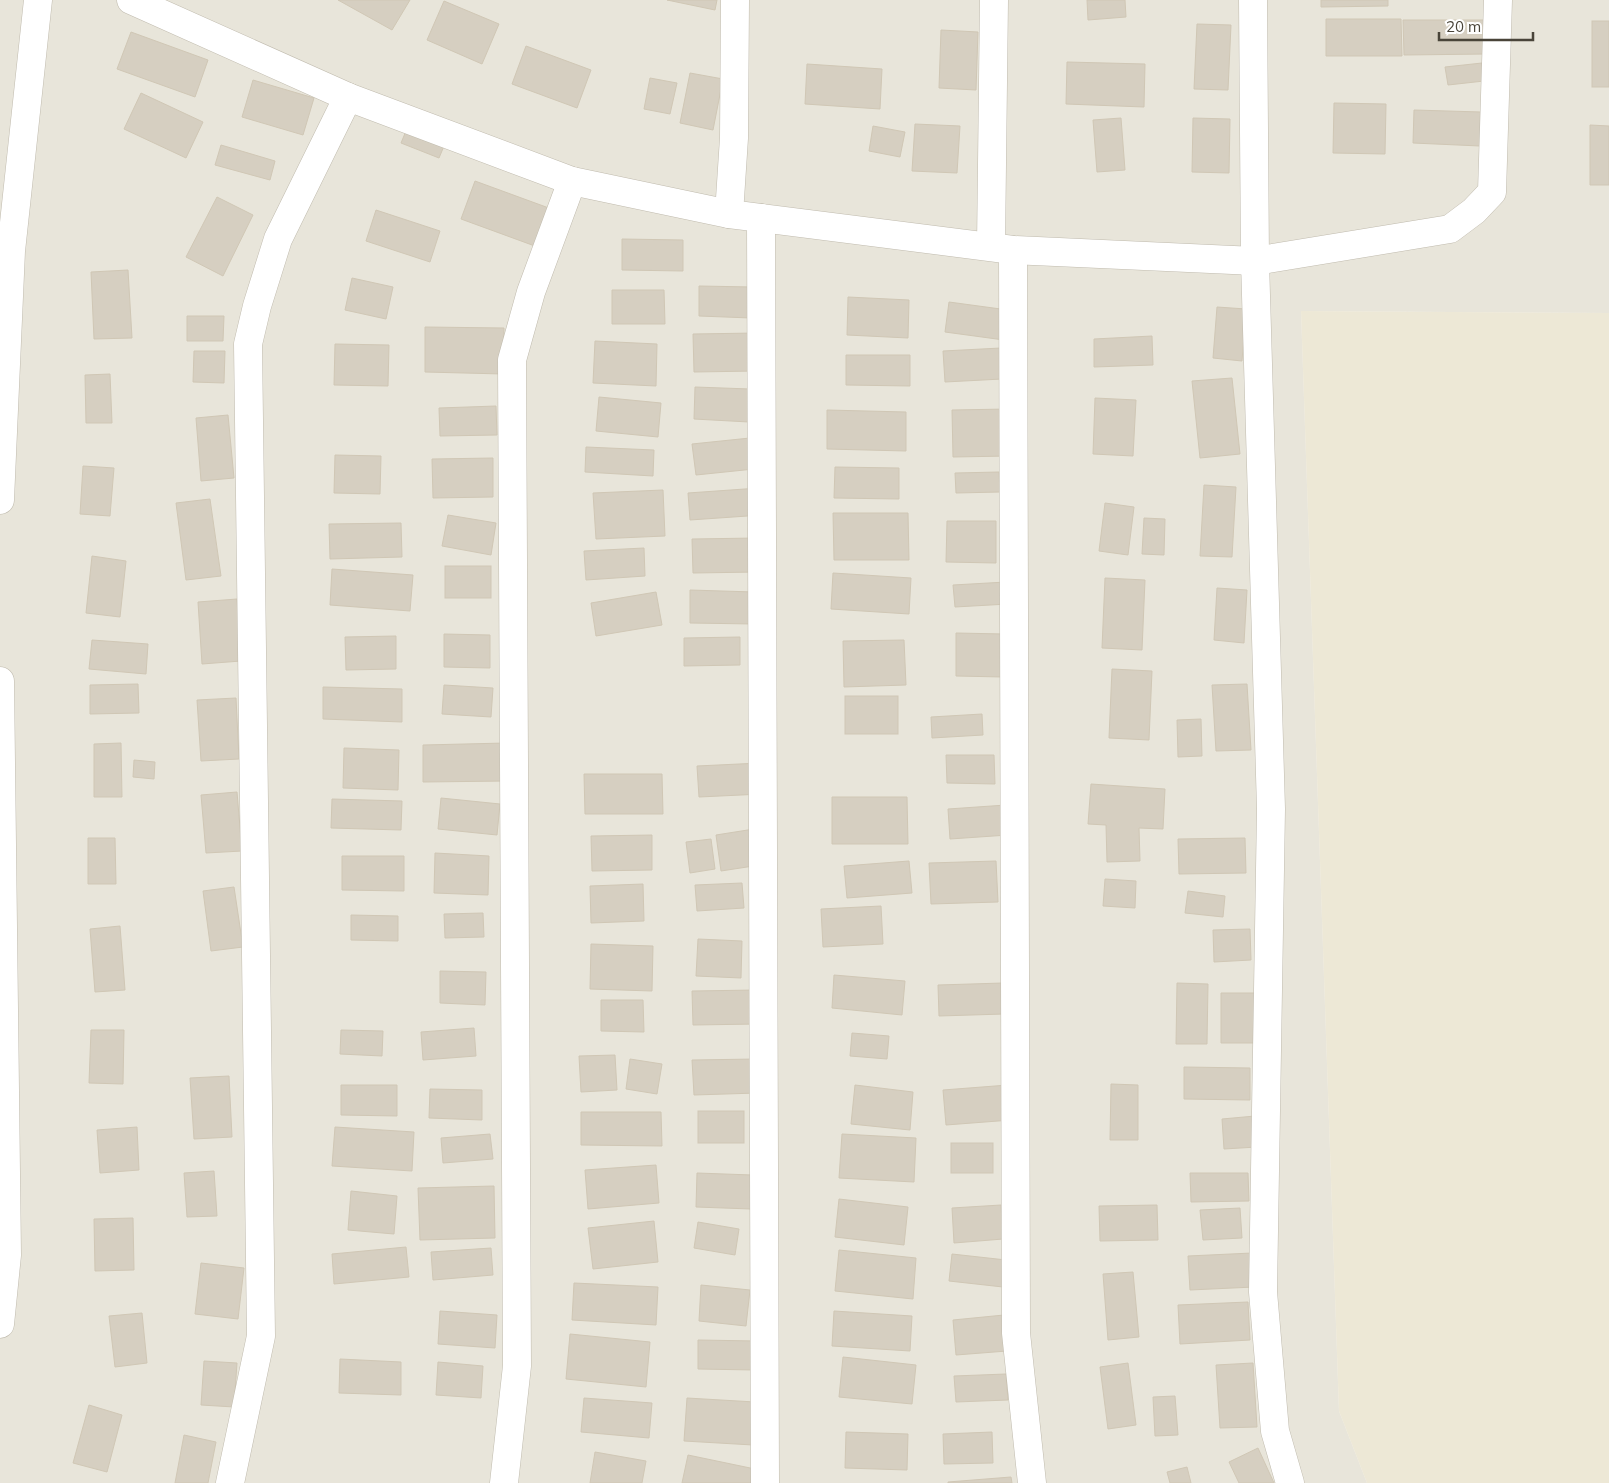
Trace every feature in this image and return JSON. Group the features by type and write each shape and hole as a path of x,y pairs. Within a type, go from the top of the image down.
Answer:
{"street":[{"path":"0,500 11,251 38,0"},
{"path":"131,0 348,97 572,181 729,214 1002,248 1254,261 1450,229 1474,212 1492,192 1498,0"},
{"path":"729,214 734,138 735,0"},
{"path":"994,0 1002,248 1016,1333 1032,1483"},
{"path":"1253,0 1254,261 1270,809 1263,1292 1275,1431 1290,1483"},
{"path":"230,1483 261,1336 248,344 257,306 278,239 348,97"},
{"path":"504,1483 517,1366 512,360 531,292 572,181"},
{"path":"761,218 765,1483"},
{"path":"0,682 3,1254 0,1324"}],"shaded area":[{"path":"0,0 1609,0 1609,313 1301,311 1339,1411 1367,1483 0,1483"},
{"path":"1301,311 1609,313 1609,1483 1367,1483 1339,1411"}],"building":[{"path":"338,0 410,0 392,30"},
{"path":"667,0 717,0 715,10"},
{"path":"1087,0 1125,0 1126,17 1088,20"},
{"path":"1321,0 1388,0 1388,6 1321,7"},
{"path":"444,1 499,24 482,64 427,40"},
{"path":"1326,19 1401,19 1402,56 1326,56"},
{"path":"1403,20 1486,20 1487,54 1404,55"},
{"path":"1592,21 1609,21 1609,87 1592,87"},
{"path":"1197,24 1231,25 1228,90 1194,89"},
{"path":"941,30 978,32 976,90 939,88"},
{"path":"131,32 208,60 195,97 117,69"},
{"path":"526,46 591,70 577,108 512,84"},
{"path":"1067,62 1145,64 1144,107 1066,104"},
{"path":"1482,63 1484,81 1448,85 1445,67"},
{"path":"807,64 882,69 880,109 805,104"},
{"path":"690,73 723,79 713,130 680,123"},
{"path":"650,78 677,83 670,114 644,109"},
{"path":"253,80 314,98 303,135 242,117"},
{"path":"141,93 203,122 186,158 124,129"},
{"path":"1334,103 1386,104 1385,154 1333,153"},
{"path":"1414,110 1481,112 1480,146 1413,143"},
{"path":"1121,118 1125,170 1097,172 1093,120"},
{"path":"1193,118 1230,119 1229,173 1192,172"},
{"path":"915,124 960,126 957,173 912,171"},
{"path":"1590,125 1609,126 1609,185 1590,185"},
{"path":"873,126 905,132 900,157 869,151"},
{"path":"406,131 444,146 439,158 401,143"},
{"path":"221,145 275,161 270,180 215,165"},
{"path":"475,181 557,211 543,249 461,219"},
{"path":"217,197 253,215 223,276 186,257"},
{"path":"376,210 440,231 430,262 366,241"},
{"path":"622,239 683,240 683,271 622,270"},
{"path":"128,270 132,338 94,339 91,272"},
{"path":"352,278 393,287 386,319 345,310"},
{"path":"699,286 752,287 751,318 699,316"},
{"path":"612,290 664,290 665,324 612,324"},
{"path":"848,297 909,300 908,338 847,335"},
{"path":"949,302 1008,310 1004,340 945,332"},
{"path":"1217,307 1246,309 1242,361 1213,358"},
{"path":"187,316 224,316 223,341 187,341"},
{"path":"425,327 504,328 503,374 425,372"},
{"path":"756,333 756,371 694,372 693,334"},
{"path":"1152,336 1153,365 1094,367 1094,339"},
{"path":"595,341 657,344 656,386 593,383"},
{"path":"335,344 389,345 388,386 334,385"},
{"path":"1001,348 1002,379 945,382 943,351"},
{"path":"194,351 225,351 224,383 193,382"},
{"path":"846,355 910,355 910,386 846,385"},
{"path":"110,374 112,423 86,423 85,375"},
{"path":"1232,378 1240,454 1200,458 1192,381"},
{"path":"695,387 750,389 749,422 694,419"},
{"path":"599,397 661,403 658,437 596,431"},
{"path":"1095,398 1136,400 1133,456 1093,454"},
{"path":"496,406 497,435 440,436 439,408"},
{"path":"1008,409 1009,456 953,457 952,410"},
{"path":"827,410 906,412 906,451 827,449"},
{"path":"228,415 234,478 201,481 196,418"},
{"path":"750,438 754,469 696,475 692,444"},
{"path":"586,447 654,450 653,476 585,472"},
{"path":"335,455 381,456 380,494 334,493"},
{"path":"493,458 493,497 433,498 432,459"},
{"path":"83,466 114,468 110,516 80,514"},
{"path":"835,467 899,468 899,499 834,498"},
{"path":"999,472 1000,492 956,493 955,473"},
{"path":"1204,485 1236,487 1232,557 1200,556"},
{"path":"759,488 762,515 690,520 688,493"},
{"path":"663,490 665,536 596,539 593,493"},
{"path":"210,499 221,576 186,580 176,503"},
{"path":"1105,503 1134,507 1128,555 1099,551"},
{"path":"833,513 908,513 909,560 834,560"},
{"path":"448,515 496,523 491,555 442,546"},
{"path":"1144,518 1165,519 1164,555 1142,554"},
{"path":"947,521 996,521 996,563 946,562"},
{"path":"401,523 402,557 330,559 329,524"},
{"path":"756,538 757,572 693,573 692,539"},
{"path":"644,548 645,576 586,580 584,551"},
{"path":"92,556 126,561 120,617 86,613"},
{"path":"445,566 491,566 491,598 445,598"},
{"path":"332,569 413,575 410,611 330,605"},
{"path":"833,573 911,578 909,614 831,609"},
{"path":"1105,578 1145,580 1142,650 1102,648"},
{"path":"1006,582 1008,604 955,607 953,585"},
{"path":"1217,588 1247,590 1244,643 1214,640"},
{"path":"690,590 754,592 754,624 690,623"},
{"path":"656,592 662,625 596,636 591,603"},
{"path":"237,599 241,661 202,664 198,602"},
{"path":"956,633 1004,634 1003,677 956,676"},
{"path":"444,634 490,635 490,668 444,667"},
{"path":"396,636 396,669 346,670 345,637"},
{"path":"740,637 740,665 684,666 684,638"},
{"path":"92,640 148,644 146,674 89,669"},
{"path":"904,640 906,685 844,687 843,641"},
{"path":"1112,669 1152,671 1149,740 1109,738"},
{"path":"138,684 139,713 90,714 90,685"},
{"path":"1247,684 1251,750 1216,751 1212,685"},
{"path":"444,685 493,688 491,717 442,714"},
{"path":"323,687 402,689 402,722 323,719"},
{"path":"845,696 898,696 898,734 845,734"},
{"path":"236,698 239,759 201,761 197,700"},
{"path":"982,714 983,735 932,738 931,717"},
{"path":"1201,719 1202,756 1178,757 1177,720"},
{"path":"121,743 122,797 94,797 94,744"},
{"path":"506,743 507,781 423,782 423,745"},
{"path":"344,748 399,750 398,790 343,788"},
{"path":"946,755 994,755 995,784 947,783"},
{"path":"134,760 155,762 154,779 133,777"},
{"path":"760,763 762,794 699,797 697,766"},
{"path":"584,774 662,774 663,814 585,814"},
{"path":"1091,784 1165,789 1163,829 1139,828 1140,861 1107,862 1106,825 1088,824"},
{"path":"237,792 242,851 206,853 201,795"},
{"path":"832,797 907,797 908,844 832,844"},
{"path":"441,798 500,804 497,835 438,829"},
{"path":"332,799 402,801 401,830 331,828"},
{"path":"1006,805 1008,835 950,839 948,809"},
{"path":"754,829 760,865 721,871 716,835"},
{"path":"652,835 652,870 592,871 591,836"},
{"path":"88,838 115,838 116,884 88,884"},
{"path":"1245,838 1246,873 1179,874 1178,839"},
{"path":"711,839 715,869 690,873 686,842"},
{"path":"435,853 489,856 488,895 434,893"},
{"path":"342,856 404,856 404,891 342,890"},
{"path":"909,861 912,893 847,898 844,866"},
{"path":"996,861 998,902 931,904 929,863"},
{"path":"1105,879 1136,881 1135,908 1103,906"},
{"path":"742,883 744,908 697,911 695,885"},
{"path":"643,884 644,921 591,923 590,886"},
{"path":"234,887 243,947 211,951 203,891"},
{"path":"1188,891 1225,896 1223,917 1185,913"},
{"path":"881,906 883,944 823,947 821,909"},
{"path":"483,913 484,937 445,938 444,914"},
{"path":"351,915 398,916 398,941 351,940"},
{"path":"120,926 125,990 95,992 90,929"},
{"path":"1250,929 1251,960 1214,962 1213,930"},
{"path":"698,939 742,941 741,978 696,976"},
{"path":"591,944 653,946 652,991 590,989"},
{"path":"440,971 486,972 485,1005 440,1003"},
{"path":"834,975 905,981 902,1015 832,1008"},
{"path":"1003,983 1004,1014 939,1016 938,985"},
{"path":"1177,983 1208,984 1207,1044 1176,1044"},
{"path":"756,990 757,1024 693,1025 692,991"},
{"path":"1221,993 1257,993 1258,1043 1221,1043"},
{"path":"601,1000 643,1000 644,1032 601,1031"},
{"path":"474,1028 476,1056 423,1060 421,1032"},
{"path":"91,1030 124,1030 123,1084 89,1083"},
{"path":"341,1030 383,1031 382,1056 340,1054"},
{"path":"852,1033 889,1036 887,1059 850,1056"},
{"path":"615,1055 617,1090 581,1092 579,1056"},
{"path":"630,1059 662,1064 657,1094 626,1089"},
{"path":"756,1059 757,1093 694,1095 692,1060"},
{"path":"1184,1067 1250,1068 1250,1100 1184,1099"},
{"path":"229,1076 232,1137 194,1139 190,1078"},
{"path":"1111,1084 1138,1085 1138,1140 1110,1140"},
{"path":"341,1085 397,1085 397,1116 341,1115"},
{"path":"855,1085 913,1092 910,1130 851,1124"},
{"path":"1008,1085 1011,1120 946,1125 943,1090"},
{"path":"430,1089 482,1090 482,1120 429,1118"},
{"path":"698,1111 744,1111 744,1143 698,1143"},
{"path":"581,1112 661,1112 662,1146 581,1145"},
{"path":"1255,1116 1257,1147 1224,1149 1222,1119"},
{"path":"137,1127 139,1170 100,1173 97,1130"},
{"path":"335,1127 414,1132 412,1171 332,1166"},
{"path":"490,1134 493,1159 443,1163 441,1138"},
{"path":"842,1134 916,1138 914,1182 839,1178"},
{"path":"951,1143 993,1143 993,1173 951,1173"},
{"path":"656,1165 659,1203 588,1209 585,1170"},
{"path":"214,1171 217,1216 187,1217 184,1173"},
{"path":"697,1173 752,1175 751,1209 696,1207"},
{"path":"1190,1173 1248,1173 1249,1201 1191,1202"},
{"path":"494,1186 495,1238 420,1240 418,1188"},
{"path":"351,1191 397,1196 394,1234 348,1230"},
{"path":"839,1199 908,1207 904,1245 835,1237"},
{"path":"1001,1205 1003,1239 954,1243 952,1208"},
{"path":"1157,1205 1158,1240 1100,1241 1099,1206"},
{"path":"1240,1208 1242,1238 1203,1240 1200,1210"},
{"path":"133,1218 134,1270 95,1271 94,1219"},
{"path":"654,1221 658,1262 593,1269 588,1228"},
{"path":"698,1222 739,1229 735,1255 694,1248"},
{"path":"406,1247 409,1277 334,1284 332,1254"},
{"path":"491,1248 493,1275 433,1280 431,1252"},
{"path":"839,1250 916,1258 913,1299 835,1291"},
{"path":"1252,1253 1254,1287 1190,1290 1188,1256"},
{"path":"952,1254 1006,1260 1003,1287 949,1281"},
{"path":"201,1263 244,1268 238,1319 195,1314"},
{"path":"1133,1272 1139,1337 1108,1340 1103,1274"},
{"path":"574,1283 658,1287 656,1325 572,1320"},
{"path":"701,1285 750,1290 746,1326 699,1321"},
{"path":"1248,1302 1250,1340 1180,1344 1178,1305"},
{"path":"440,1311 497,1315 495,1348 438,1344"},
{"path":"834,1311 912,1316 910,1351 832,1346"},
{"path":"142,1313 147,1363 115,1367 109,1316"},
{"path":"1004,1315 1007,1351 956,1355 953,1320"},
{"path":"570,1334 650,1342 646,1387 566,1379"},
{"path":"698,1340 756,1341 755,1370 698,1369"},
{"path":"843,1357 916,1365 912,1404 839,1397"},
{"path":"340,1359 401,1362 401,1395 339,1393"},
{"path":"204,1361 237,1363 234,1407 201,1405"},
{"path":"438,1362 483,1366 481,1398 436,1395"},
{"path":"1128,1363 1136,1425 1108,1429 1100,1367"},
{"path":"1253,1363 1257,1427 1220,1428 1216,1365"},
{"path":"1006,1374 1008,1400 956,1402 954,1376"},
{"path":"1175,1396 1178,1435 1155,1436 1153,1397"},
{"path":"584,1398 652,1403 649,1438 581,1432"},
{"path":"687,1398 755,1402 753,1445 684,1441"},
{"path":"89,1405 122,1415 107,1472 73,1463"},
{"path":"846,1432 908,1434 907,1470 845,1468"},
{"path":"992,1432 993,1463 944,1464 943,1434"},
{"path":"184,1435 216,1442 208,1483 175,1483"},
{"path":"1258,1448 1274,1483 1239,1483 1229,1462"},
{"path":"595,1452 646,1461 642,1483 590,1483"},
{"path":"688,1455 755,1469 752,1483 682,1483"},
{"path":"1187,1467 1191,1483 1170,1483 1167,1472"},
{"path":"1011,1477 1012,1483 948,1483 948,1482"}]}
